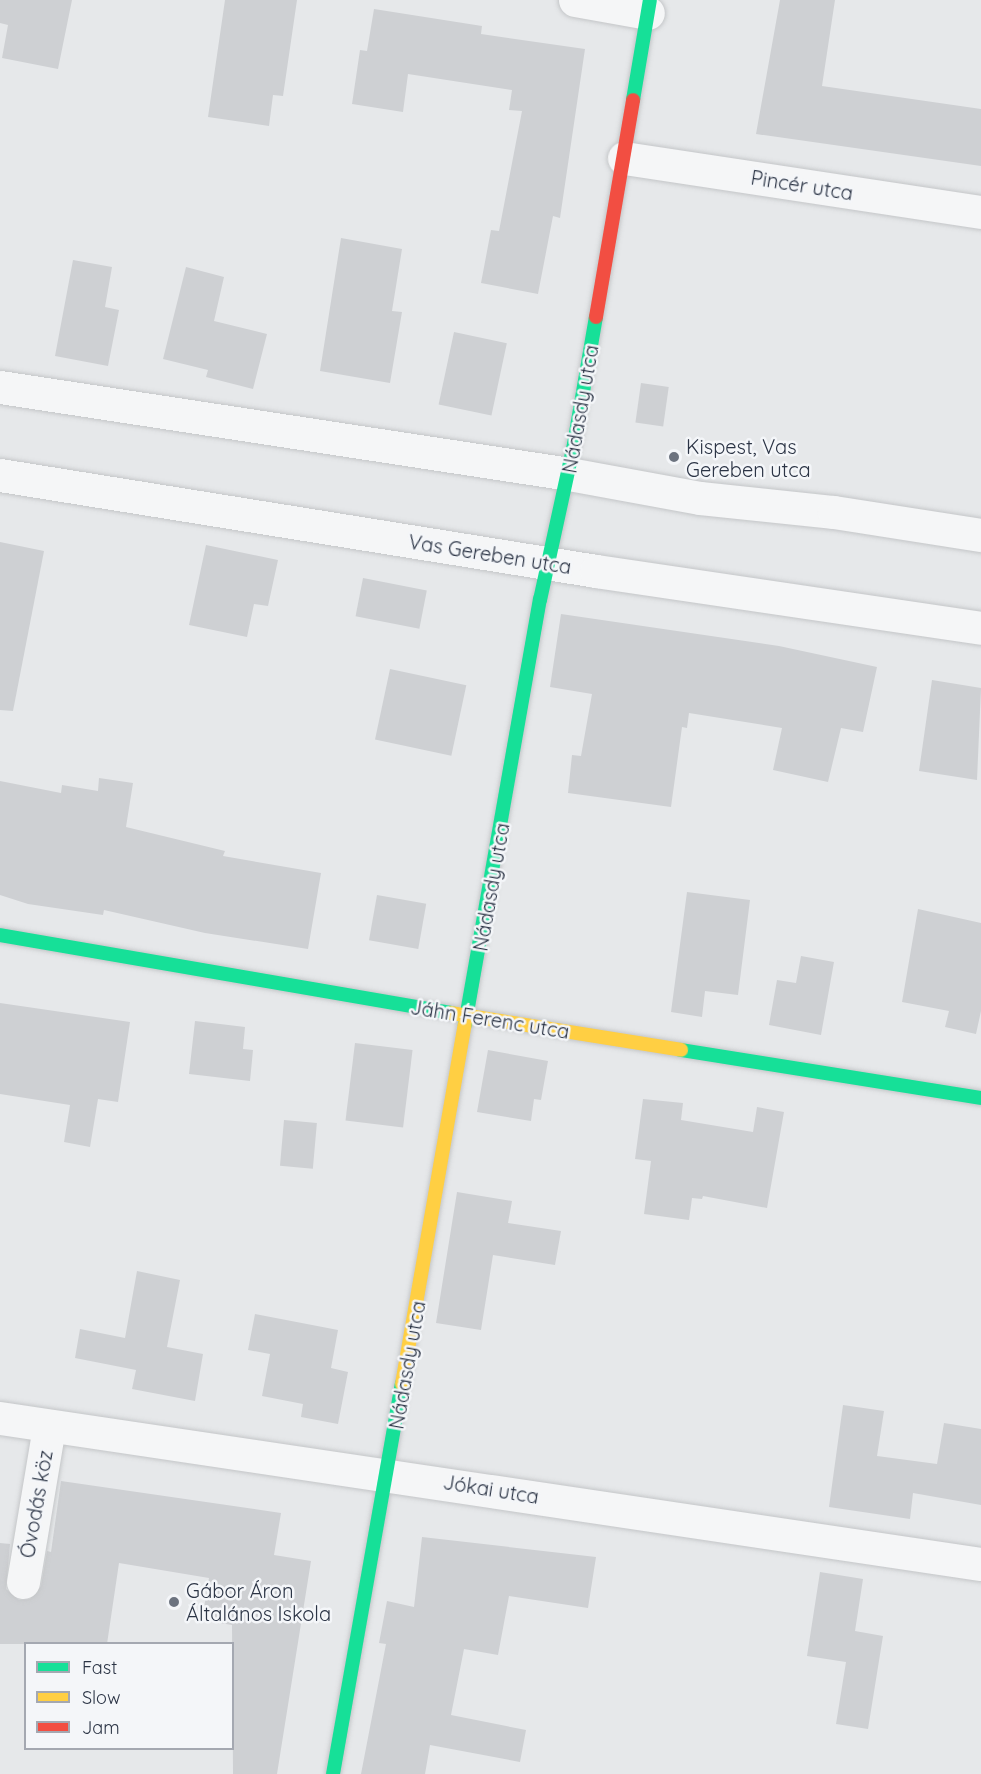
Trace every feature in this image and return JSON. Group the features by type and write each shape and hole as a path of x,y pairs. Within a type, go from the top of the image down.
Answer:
{"street":[{"path":"575,0 649,6"},
{"name":"Nádasdy utca","path":"333,1774 547,563 569,474 649,6"},
{"name":"Pincér utca","path":"624,158 981,212"},
{"path":"0,387 569,474 700,498 834,512 981,535"},
{"name":"Vas Gereben utca","path":"0,475 547,563 981,628"},
{"name":"Jáhn Ferenc utca","path":"0,934 468,1016 981,1098"},
{"name":"Jókai utca","path":"0,1418 981,1564"},
{"name":"Óvodás köz","path":"23,1582 49,1426"}],"building":[{"path":"0,0 72,0 58,69 2,58 8,25 0,23"},
{"path":"225,0 297,0 283,96 273,95 269,126 208,117"},
{"path":"780,0 835,0 822,86 981,109 981,166 756,134"},
{"path":"374,9 482,26 481,34 585,49 560,218 553,216 538,294 481,283 491,230 499,231 522,111 509,110 512,90 408,74 403,112 352,104 360,50 367,51"},
{"path":"341,238 402,249 392,311 402,312 390,383 320,371"},
{"path":"73,260 112,267 105,307 119,310 108,366 55,356"},
{"path":"186,267 224,277 214,321 267,334 253,389 206,377 208,370 163,359"},
{"path":"454,332 507,343 491,416 439,404"},
{"path":"641,383 669,387 663,427 635,423"},
{"path":"0,542 44,551 13,711 0,710"},
{"path":"206,545 278,560 268,606 254,604 247,637 189,625"},
{"path":"363,578 427,590 419,629 356,616"},
{"path":"561,614 779,646 877,667 863,732 841,728 828,782 773,770 782,728 689,713 687,728 682,727 671,807 568,793 572,755 581,756 592,694 550,687"},
{"path":"390,669 466,685 451,756 375,739"},
{"path":"932,680 981,688 977,780 919,771"},
{"path":"99,778 133,783 126,827 225,851 223,856 321,873 308,949 205,933 104,910 103,915 28,904 0,895 0,781 61,793 62,785 98,791"},
{"path":"687,892 750,900 738,995 705,991 702,1017 671,1012"},
{"path":"377,895 426,904 418,949 369,940"},
{"path":"918,909 981,923 981,1011 976,1034 945,1027 949,1011 902,1002"},
{"path":"801,956 834,962 821,1035 769,1025 777,980 796,983"},
{"path":"0,1003 130,1022 118,1102 98,1099 90,1147 64,1142 70,1105 0,1094"},
{"path":"195,1021 245,1027 243,1049 253,1050 250,1081 189,1074"},
{"path":"355,1043 413,1050 403,1127 345,1120"},
{"path":"488,1050 548,1061 541,1100 534,1099 531,1121 477,1112"},
{"path":"643,1099 683,1103 681,1120 753,1132 757,1107 784,1112 767,1208 703,1196 702,1199 692,1198 689,1220 644,1214 651,1161 635,1159"},
{"path":"284,1120 317,1123 313,1169 280,1166"},
{"path":"457,1192 512,1201 508,1223 561,1231 555,1265 493,1255 481,1330 436,1323"},
{"path":"137,1271 180,1280 167,1347 203,1354 195,1401 132,1389 136,1370 75,1358 80,1329 125,1338"},
{"path":"255,1314 338,1330 331,1368 348,1372 338,1424 301,1417 303,1404 262,1396 270,1354 248,1350"},
{"path":"843,1405 884,1411 877,1456 937,1464 944,1423 981,1429 981,1505 913,1493 910,1519 829,1507"},
{"name":"Gábor Áron Általános Iskola","path":"61,1481 281,1513 274,1555 311,1561 277,1774 233,1774 234,1642 232,1642 232,1625 202,1620 209,1578 119,1563 107,1642 0,1644 0,1543 10,1544 6,1589 19,1600 30,1599 41,1586 47,1551 51,1552"},
{"path":"422,1537 596,1557 588,1608 509,1596 498,1655 464,1649 451,1715 526,1730 520,1762 430,1745 425,1774 361,1774 386,1644 379,1643 387,1601 414,1607"},
{"path":"820,1572 863,1579 855,1631 883,1636 868,1729 836,1724 846,1662 807,1656"}],"traffic: fast":[{"path":"633,100 650,0"},
{"path":"465,1024 540,600 574,444 596,317"},
{"path":"0,935 451,1013"},
{"path":"681,1050 981,1098"},
{"path":"333,1774 402,1384"}],"traffic: slow":[{"path":"451,1013 681,1050"},
{"path":"402,1384 465,1024"}],"traffic: jam":[{"path":"596,317 633,100"}],"place":[{"name":"Kispest, Vas Gereben utca","path":"674,457"},
{"name":"Gábor Áron Általános Iskola","path":"174,1602"}]}
